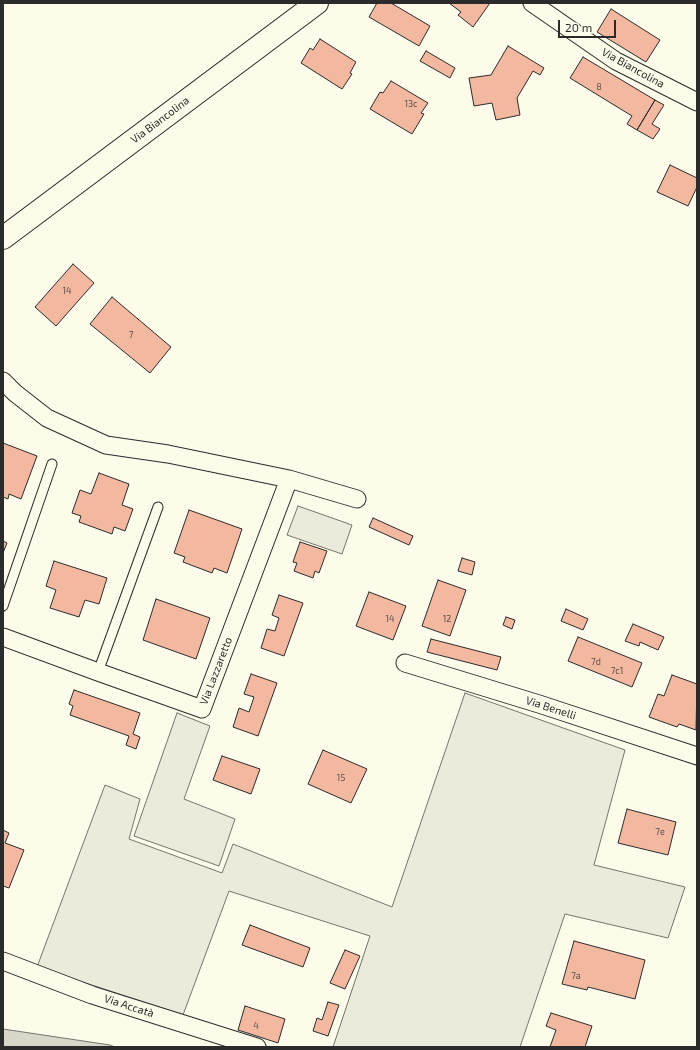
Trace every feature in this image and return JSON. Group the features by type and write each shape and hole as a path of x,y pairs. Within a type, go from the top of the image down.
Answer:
{"street":[{"name":"Via Biancolina","path":"3,238 317,3"},
{"name":"Via Biancolina","path":"532,3 616,60 697,102"},
{"path":"3,381 47,418 106,444 168,454 289,479 357,499"},
{"name":"Via Lazzaretto","path":"3,637 202,709 289,479"},
{"name":"Via Benelli","path":"405,662 697,756"},
{"name":"Via Accatà","path":"3,961 92,995 258,1047"}],"lane":[{"path":"3,606 52,464"},
{"path":"98,672 158,507"}],"shaded area":[{"path":"298,506 352,525 342,554 287,535"},
{"path":"465,693 625,750 594,865 685,887 668,938 565,914 520,1047 333,1047 370,936 229,891 183,1015 37,967 105,785 140,799 129,839 222,873 233,844 392,907"},
{"path":"177,713 210,726 184,799 235,819 219,866 134,836"},
{"path":"3,1029 110,1045 115,1047 3,1047"}],"building":[{"path":"377,3 391,3 430,26 419,46 369,17"},
{"path":"449,3 490,3 473,27 458,15 461,12"},
{"path":"611,9 660,40 646,62 597,32"},
{"path":"320,39 356,62 350,73 352,74 342,89 301,63 310,48 313,50"},
{"path":"508,46 544,68 540,75 533,71 517,98 520,115 496,120 492,103 474,106 469,78 491,75"},
{"path":"426,51 455,68 450,78 420,61"},
{"path":"583,57 655,100 637,130 627,124 632,116 570,78"},
{"path":"391,81 428,103 421,113 424,114 412,134 370,109 380,92 383,93"},
{"path":"655,100 664,105 652,124 660,129 653,139 637,130"},
{"path":"670,165 697,178 697,187 688,206 657,192"},
{"path":"73,264 94,283 56,326 35,307"},
{"path":"112,297 171,347 150,373 90,324"},
{"path":"3,443 37,456 21,499 9,494 8,499 3,497"},
{"path":"99,473 129,484 122,505 133,509 125,531 114,527 112,534 79,522 81,516 72,513 80,490 91,494"},
{"path":"189,510 242,529 227,573 214,568 212,573 183,562 185,557 174,553"},
{"path":"373,518 413,536 409,545 369,527"},
{"path":"3,541 7,543 3,553"},
{"path":"300,542 327,551 319,573 315,571 313,578 294,571 297,563 293,562"},
{"path":"462,558 475,562 472,575 458,571"},
{"path":"54,561 107,578 99,604 85,600 79,617 50,608 56,590 46,586"},
{"path":"438,580 466,590 450,636 422,626"},
{"path":"369,592 406,606 393,640 356,626"},
{"path":"279,595 303,603 284,656 261,648 267,629 275,631 279,618 272,615"},
{"path":"156,599 210,618 196,659 143,640"},
{"path":"566,609 588,619 583,630 561,621"},
{"path":"506,617 515,620 512,629 503,625"},
{"path":"633,624 664,637 658,650 640,642 639,646 625,641"},
{"path":"578,637 642,663 632,687 568,661"},
{"path":"431,639 501,657 497,670 427,652"},
{"path":"251,674 277,683 258,736 233,727 239,708 249,712 254,697 244,694"},
{"path":"672,675 697,684 696,730 679,724 677,727 649,717 658,694 664,696"},
{"path":"74,690 140,713 133,734 140,737 136,749 126,745 129,736 70,715 73,706 69,704"},
{"path":"323,750 367,769 351,803 308,784"},
{"path":"222,756 260,769 251,794 213,780"},
{"path":"627,809 676,822 668,855 618,843"},
{"path":"3,830 9,833 5,843 24,850 9,888 3,886"},
{"path":"250,925 310,948 303,967 242,945"},
{"path":"574,941 645,960 635,999 588,987 587,990 562,984"},
{"path":"345,950 360,956 345,989 330,983"},
{"path":"328,1002 339,1005 328,1036 313,1031 317,1018 322,1020"},
{"path":"245,1006 285,1019 278,1043 238,1030"},
{"path":"551,1013 592,1026 585,1047 550,1047 556,1030 546,1026"}]}
